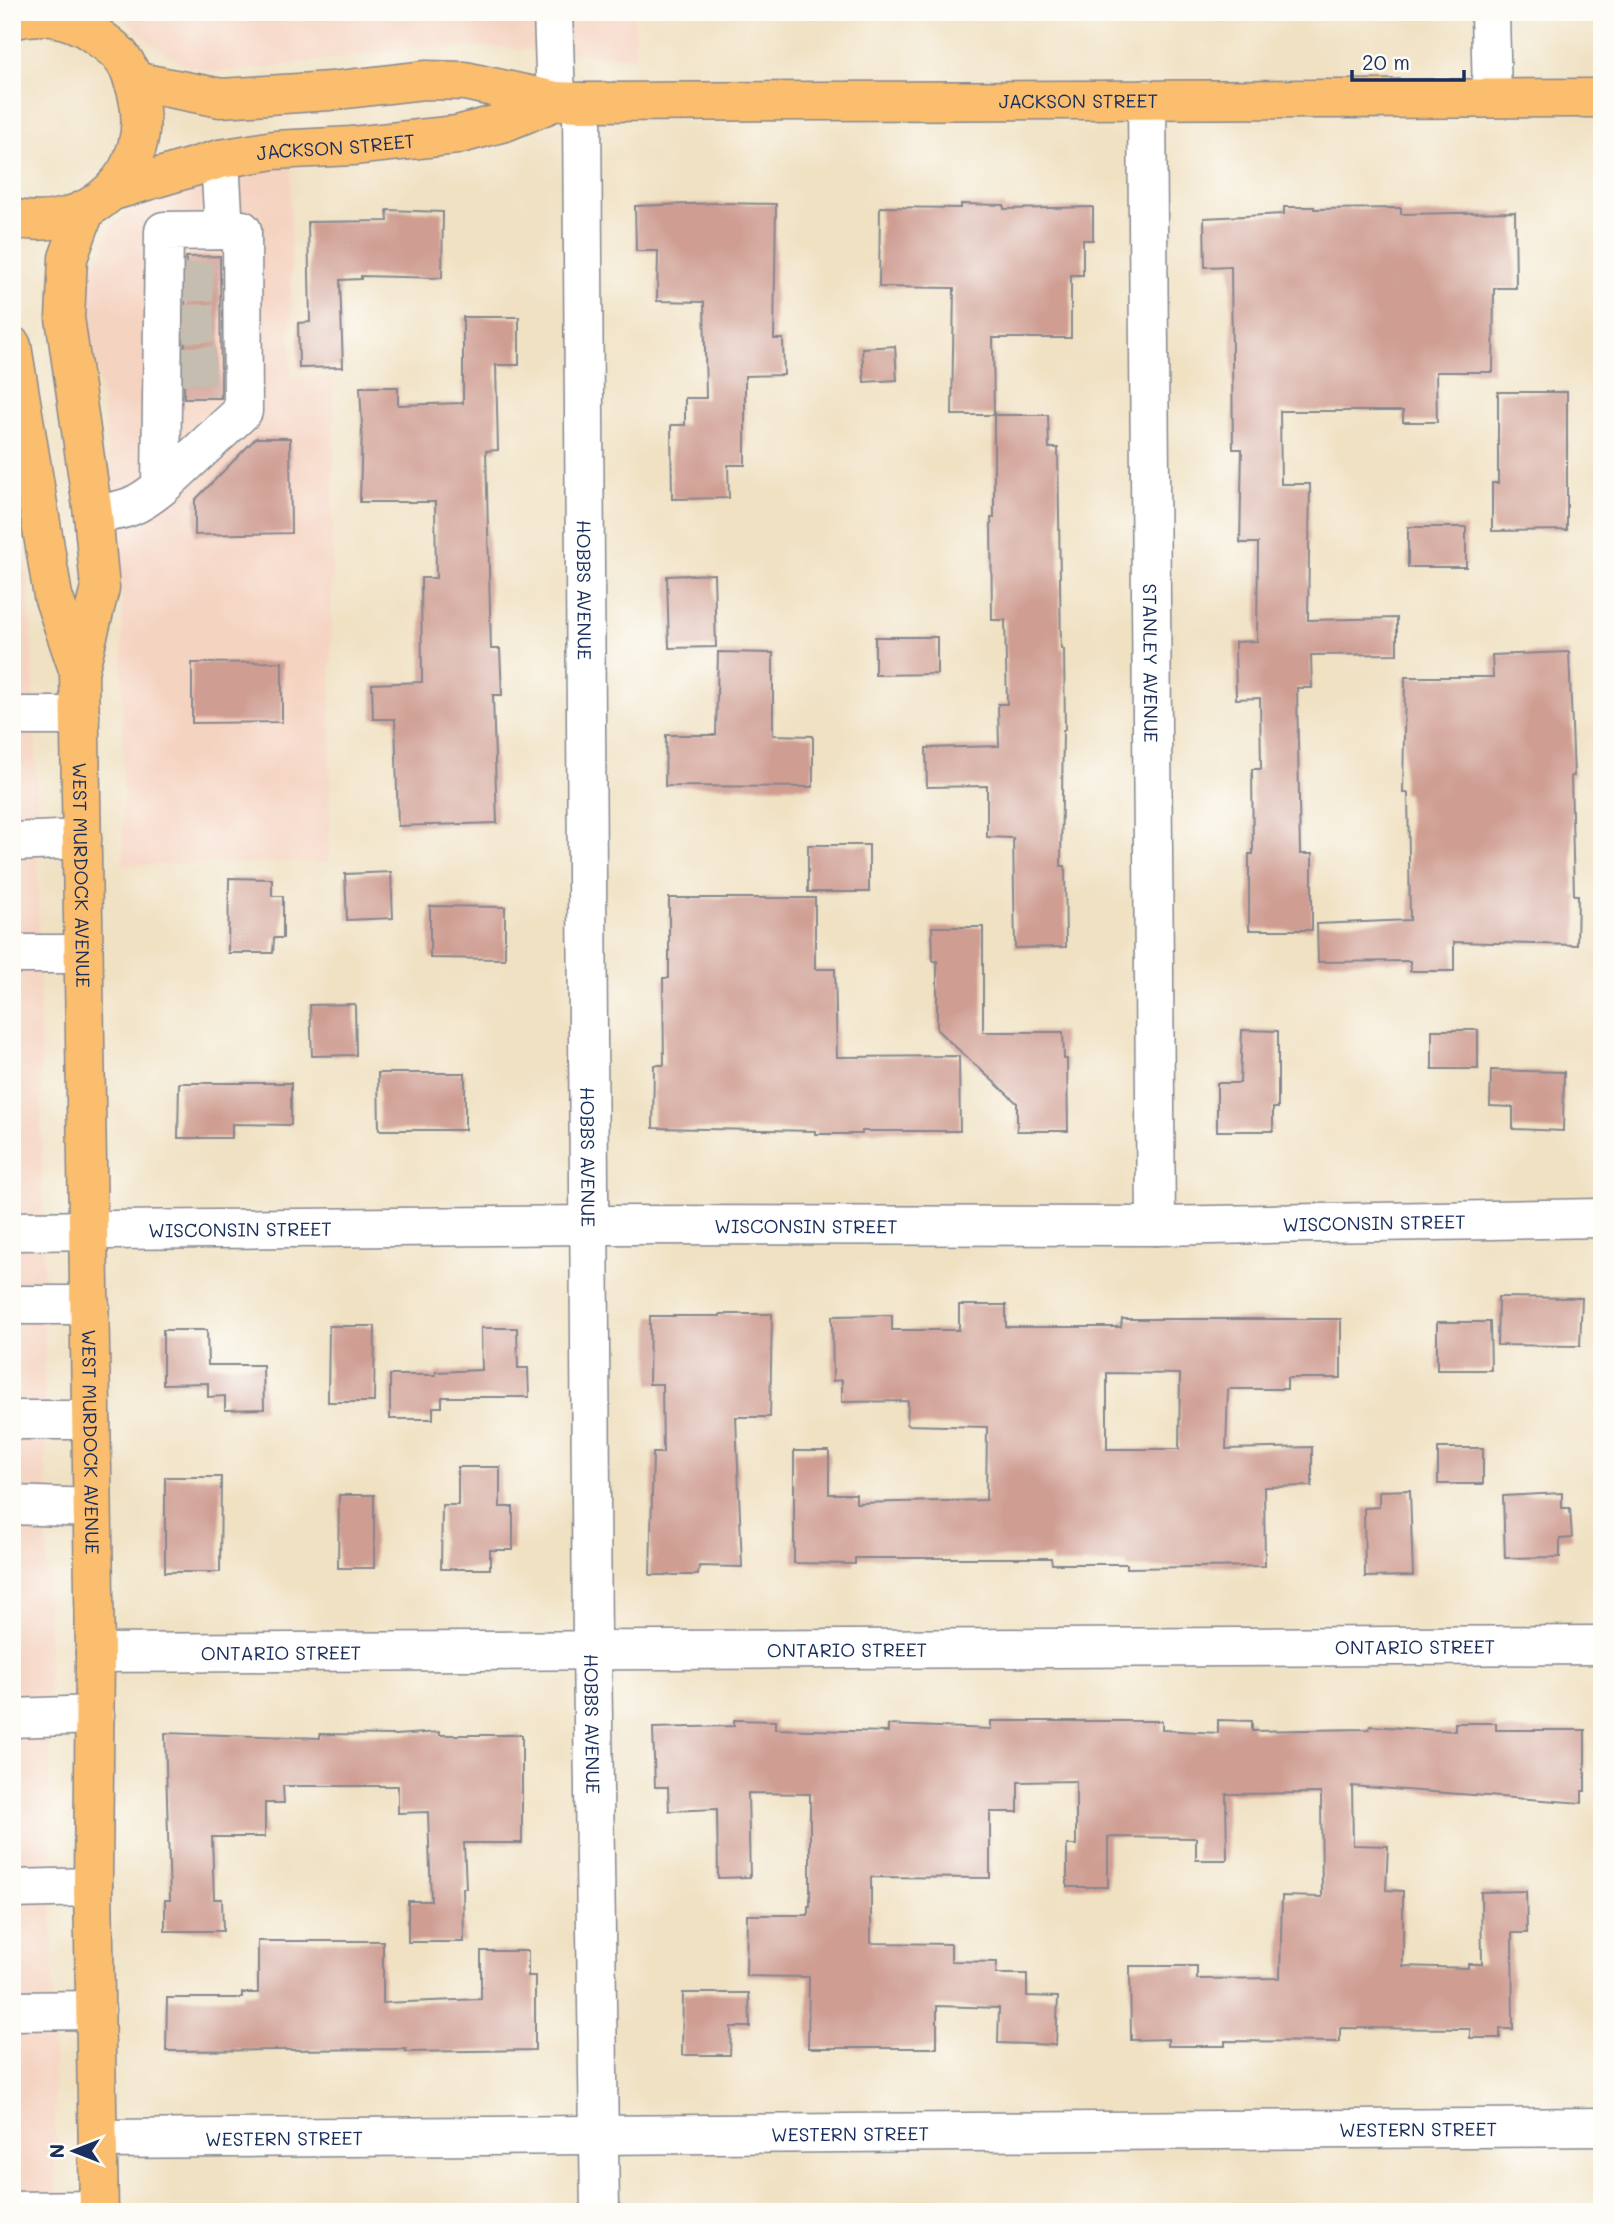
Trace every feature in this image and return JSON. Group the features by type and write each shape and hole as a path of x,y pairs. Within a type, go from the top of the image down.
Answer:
{"main road":[{"path":"12,20 52,16 104,29 134,80"},
{"name":"JACKSON STREET","path":"134,80 221,98 330,91 425,80 465,81 569,102 1602,98"},
{"name":"WEST MURDOCK AVENUE","path":"99,2211 93,1886 95,1653 79,672 100,588 93,514 65,318 68,258 99,201 130,167 139,139 141,109 134,80"},
{"name":"JACKSON STREET","path":"12,218 30,222 58,220 99,201 220,159 274,150 352,146 457,135 569,102"},
{"name":"WEST MURDOCK AVENUE","path":"12,346 54,596 79,672"}],"street":[{"name":"HOBBS AVENUE","path":"554,12 569,102 589,1225 600,2212"},
{"path":"1490,12 1492,98"},
{"name":"STANLEY AVENUE","path":"1147,99 1156,1226"},
{"path":"220,159 224,230"},
{"path":"93,514 125,511 145,500 161,487 243,411 235,365 234,322 234,281 242,230 164,231 169,282 169,367 161,487"},
{"path":"12,716 80,716"},
{"path":"12,842 82,839"},
{"path":"12,954 83,954"},
{"name":"WISCONSIN STREET","path":"12,1231 589,1225 1156,1226 1602,1218"},
{"path":"12,1305 90,1305"},
{"path":"12,1420 91,1420"},
{"path":"12,1505 92,1508"},
{"name":"ONTARIO STREET","path":"95,1653 1602,1645"},
{"path":"12,1718 95,1715"},
{"path":"12,1889 93,1886"},
{"path":"12,2011 96,2010"},
{"name":"WESTERN STREET","path":"98,2139 1602,2127"},
{"path":"12,2211 99,2211"}],"shaded area":[{"path":"125,12 634,12 635,58 488,47 419,47 247,70 209,72 187,67 154,46 130,24"},
{"path":"291,164 291,377 334,378 329,862 123,865 122,599 119,546 102,400 88,315 90,279 115,222 134,204 172,187"},
{"path":"12,480 27,579 37,787 56,2212 12,2212"}],"building":[{"path":"776,204 774,339 783,339 784,375 745,376 745,465 728,465 729,498 672,499 671,425 685,425 685,398 706,398 704,302 657,301 658,251 636,251 635,206"},
{"path":"961,204 1004,205 1004,209 1093,207 1093,240 1083,240 1083,275 1071,275 1071,338 993,338 994,415 952,415 954,288 879,287 880,207 961,208"},
{"path":"1284,207 1401,208 1401,214 1515,212 1516,288 1494,288 1493,372 1436,372 1437,422 1403,422 1403,411 1280,411 1281,484 1310,484 1308,620 1397,618 1397,654 1311,655 1312,688 1297,688 1300,854 1312,854 1312,930 1249,930 1249,854 1253,854 1252,769 1261,769 1260,698 1236,699 1235,642 1257,641 1258,543 1240,543 1242,449 1233,449 1231,266 1205,267 1204,218 1284,214"},
{"path":"387,210 443,212 442,278 361,276 361,279 340,280 343,367 299,368 298,323 310,322 308,222 388,221"},
{"path":"220,256 221,398 184,398 186,257"},
{"path":"463,317 519,317 519,365 496,365 498,450 486,451 491,649 500,649 502,695 493,695 497,823 398,826 395,719 373,719 372,684 422,682 421,578 436,578 435,502 360,502 360,387 398,387 398,405 463,403"},
{"path":"895,346 897,380 864,382 862,348"},
{"path":"1498,392 1567,392 1567,530 1492,531 1492,483 1498,483"},
{"path":"994,415 1048,415 1049,448 1058,448 1065,730 1061,866 1065,866 1066,947 1015,948 1013,838 987,837 987,786 927,787 926,748 999,746 998,704 1007,704 1005,620 992,620"},
{"path":"256,438 290,438 291,533 195,535 195,500"},
{"path":"1408,527 1466,527 1466,567 1408,567"},
{"path":"714,574 716,647 669,648 667,576"},
{"path":"875,637 937,637 937,674 875,675"},
{"path":"718,652 773,653 773,735 813,736 813,787 665,786 666,735 716,735"},
{"path":"1569,652 1574,776 1571,776 1574,895 1578,895 1577,945 1454,942 1454,971 1410,971 1410,961 1318,962 1317,924 1410,920 1408,793 1403,793 1405,677 1493,677 1492,655"},
{"path":"282,662 282,722 192,723 192,663"},
{"path":"808,845 869,845 869,892 808,892"},
{"path":"391,872 393,918 347,920 345,874"},
{"path":"229,878 272,879 272,896 283,896 283,938 274,938 273,953 228,953"},
{"path":"669,898 815,898 815,969 835,969 837,1057 959,1056 960,1131 815,1134 815,1131 653,1128 654,1065 664,1065 663,978 669,978"},
{"path":"430,906 505,907 505,959 430,958"},
{"path":"932,927 983,927 983,1032 1063,1032 1064,1059 1067,1059 1068,1131 1017,1131 1017,1103 937,1030 937,961 933,961"},
{"path":"355,1004 356,1055 312,1056 310,1005"},
{"path":"1242,1030 1278,1031 1278,1108 1273,1108 1273,1131 1217,1131 1217,1083 1240,1083"},
{"path":"1432,1030 1478,1030 1478,1069 1432,1069"},
{"path":"1491,1070 1564,1072 1563,1131 1513,1129 1513,1107 1490,1106"},
{"path":"378,1073 465,1073 465,1130 379,1130"},
{"path":"179,1083 291,1083 291,1125 232,1124 232,1138 178,1138"},
{"path":"1498,1297 1582,1298 1580,1346 1497,1345"},
{"path":"959,1305 1006,1305 1006,1327 1121,1327 1122,1319 1341,1319 1341,1378 1287,1378 1287,1389 1228,1389 1226,1449 1312,1447 1312,1486 1264,1487 1265,1566 1127,1568 1127,1564 1052,1564 1051,1558 855,1558 855,1564 794,1563 794,1451 829,1451 829,1494 856,1494 856,1503 986,1500 987,1427 907,1425 908,1401 842,1402 842,1380 833,1381 832,1316 892,1315 892,1330 959,1330","holes":["1107,1373 1180,1374 1179,1449 1107,1449"]},
{"path":"772,1314 770,1417 736,1417 742,1567 699,1566 698,1575 650,1575 653,1453 663,1453 662,1384 649,1384 650,1316"},
{"path":"1437,1322 1490,1322 1491,1370 1437,1370"},
{"path":"329,1326 375,1326 374,1402 328,1402"},
{"path":"481,1328 517,1328 518,1368 528,1368 529,1397 442,1397 442,1407 433,1407 433,1419 390,1419 390,1375 436,1375 436,1372 482,1370"},
{"path":"163,1330 207,1330 208,1365 263,1365 264,1409 225,1410 225,1396 208,1397 208,1383 163,1384"},
{"path":"1438,1448 1483,1448 1483,1484 1438,1484"},
{"path":"458,1467 500,1467 500,1507 513,1507 513,1550 490,1550 490,1569 441,1569 442,1505 458,1505"},
{"path":"165,1477 221,1477 220,1572 165,1572"},
{"path":"1410,1490 1413,1576 1365,1577 1364,1508 1379,1507 1379,1491"},
{"path":"1562,1493 1562,1508 1570,1508 1572,1538 1560,1539 1560,1557 1505,1558 1503,1496"},
{"path":"339,1495 374,1495 374,1568 338,1568"},
{"path":"734,1720 775,1721 775,1729 888,1732 888,1725 991,1729 991,1721 1162,1721 1162,1730 1218,1733 1218,1720 1252,1721 1252,1731 1369,1729 1370,1726 1455,1731 1455,1723 1496,1723 1496,1730 1585,1730 1585,1791 1582,1791 1582,1803 1352,1786 1353,1845 1388,1846 1386,1890 1403,1891 1403,1966 1468,1968 1468,1964 1482,1964 1481,1892 1526,1891 1527,1933 1512,1933 1513,2029 1500,2029 1500,2038 1470,2038 1470,2029 1340,2028 1340,2042 1225,2041 1225,2046 1168,2046 1168,2039 1131,2040 1130,1966 1197,1966 1197,1979 1280,1978 1282,1896 1322,1897 1321,1793 1226,1794 1227,1860 1196,1860 1196,1838 1108,1837 1108,1887 1067,1887 1067,1845 1076,1845 1076,1781 1018,1782 1018,1812 990,1812 990,1878 871,1877 871,1943 951,1944 951,1961 997,1962 996,1974 1027,1974 1027,1996 1058,1997 1056,2045 998,2043 999,2008 937,2006 937,2048 808,2048 809,1977 746,1976 747,1915 808,1915 810,1794 748,1793 750,1877 718,1878 717,1809 669,1811 668,1787 655,1787 653,1728 734,1726"},
{"path":"440,1732 440,1735 522,1735 522,1843 464,1843 464,1942 408,1942 408,1901 431,1901 428,1812 398,1813 398,1786 283,1786 284,1803 265,1803 265,1837 212,1837 214,1899 222,1899 223,1931 165,1931 165,1900 170,1900 165,1733 320,1738 320,1734 396,1735"},
{"path":"258,1941 383,1941 383,2003 481,1999 481,1951 528,1951 528,1976 535,1976 535,2050 166,2051 167,1998 242,1998 242,1993 258,1993"},
{"path":"683,1993 749,1993 750,2027 731,2027 730,2055 682,2055"}],"tunnel":[{"path":"175,282 225,282"},
{"path":"176,324 226,323"},
{"path":"177,366 227,365"}]}
